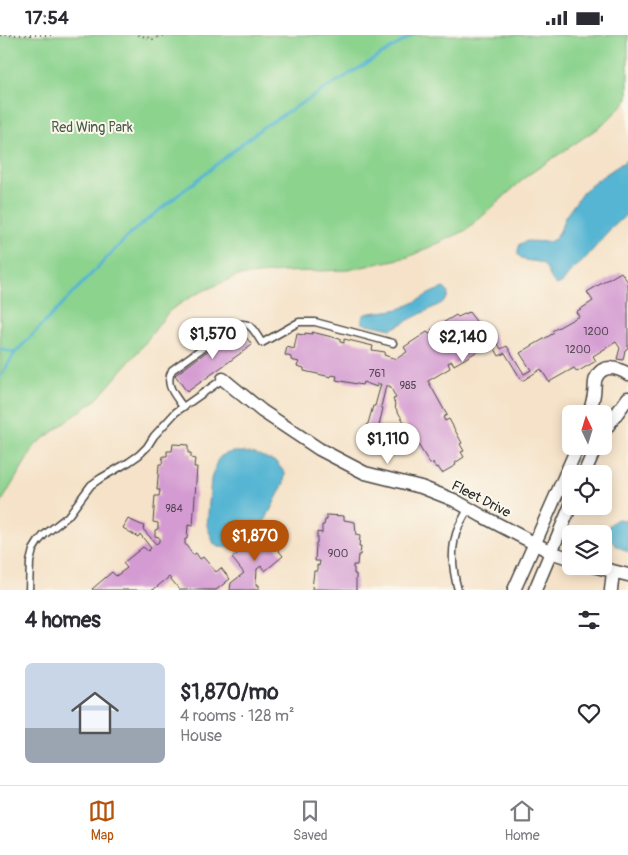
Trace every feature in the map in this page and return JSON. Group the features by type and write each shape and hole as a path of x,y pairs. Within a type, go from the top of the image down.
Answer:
{"street":[{"path":"591,405 596,377 602,371 610,367 620,369 628,374"},
{"name":"Fleet Drive","path":"223,379 262,411 319,449 365,473 420,487 454,499 482,516 562,556"},
{"path":"612,420 628,398"},
{"path":"514,590 574,455"},
{"path":"535,590 567,515"},
{"path":"612,590 613,572 628,575"}],"lane":[{"path":"183,407 168,381 168,376 172,370 233,326 240,323 251,326 262,343 299,322 314,322 393,343"},
{"path":"29,590 30,562 33,550 44,535 68,516 91,485 139,455 165,424 183,407 223,379"},
{"path":"458,590 454,577 453,546 458,527 468,508"}],"path":[{"path":"0,35 53,35"},
{"path":"138,35 153,39 164,35"}],"green space":[{"name":"Red Wing Park","path":"0,35 628,35 628,99 604,124 528,175 467,230 408,257 348,270 282,272 237,276 194,295 169,311 142,347 97,399 36,444 0,505"}],"water":[{"path":"628,158 628,213 583,261 571,271 563,282 557,285 544,265 524,259 518,255 520,244 527,241 549,242 555,239 565,217 583,192"},
{"path":"444,288 448,292 447,298 442,303 391,329 362,323 362,318 365,314 399,309"},
{"path":"234,452 256,454 276,462 285,473 284,483 265,521 248,539 233,548 218,547 214,544 207,526 211,479 217,461 221,456"},
{"path":"618,519 628,521 628,552 612,542 612,525 609,525"}],"building":[{"path":"621,272 628,282 628,348 625,350 623,360 617,359 620,348 616,342 593,356 596,361 577,372 574,368 549,382 541,369 522,381 505,353 499,356 487,334 479,340 481,344 475,347 478,351 454,365 452,361 448,363 450,368 428,381 447,415 443,417 445,421 449,419 462,443 460,444 464,451 461,452 464,457 455,463 456,465 442,473 433,463 430,464 416,441 418,439 412,428 409,430 395,407 393,399 396,398 390,386 386,386 378,430 367,427 381,384 377,384 377,387 363,382 362,385 336,380 337,376 331,375 331,377 304,371 304,368 297,366 299,362 291,360 291,357 285,355 287,347 294,349 297,334 305,335 305,333 312,334 312,332 340,339 340,342 344,343 344,339 373,346 372,350 385,352 384,355 396,359 407,352 404,347 427,332 430,334 433,332 431,330 456,315 458,317 469,312 481,328 478,330 481,334 489,329 501,349 507,346 524,374 531,370 520,353 554,333 552,331 579,316 576,312 593,301 587,292"},
{"path":"239,328 252,345 187,392 175,375"},
{"path":"173,444 188,445 188,453 191,453 191,458 195,459 194,467 197,467 193,526 188,525 185,544 193,555 196,553 200,559 203,557 216,572 221,568 230,579 216,590 180,590 169,577 153,590 93,590 112,572 116,576 127,568 123,563 143,547 148,551 151,548 140,534 138,537 123,528 128,519 144,526 143,529 156,544 159,542 159,537 155,536 158,523 153,522 155,496 159,496 160,490 157,490 159,464 162,464 163,456 167,456 167,451 172,451"},
{"path":"327,515 344,516 344,520 355,522 356,535 360,536 359,547 361,547 357,565 353,565 354,574 356,574 356,590 312,589 314,571 317,571 317,565 319,566 320,561 315,561 317,532 322,533 322,525 327,520"},
{"path":"264,532 283,556 265,571 261,566 257,569 256,585 259,585 259,590 230,590 231,583 244,573 232,558"}],"waterway":[{"path":"0,377 15,353 132,232 263,127 413,35"},
{"path":"0,349 15,353"}]}
